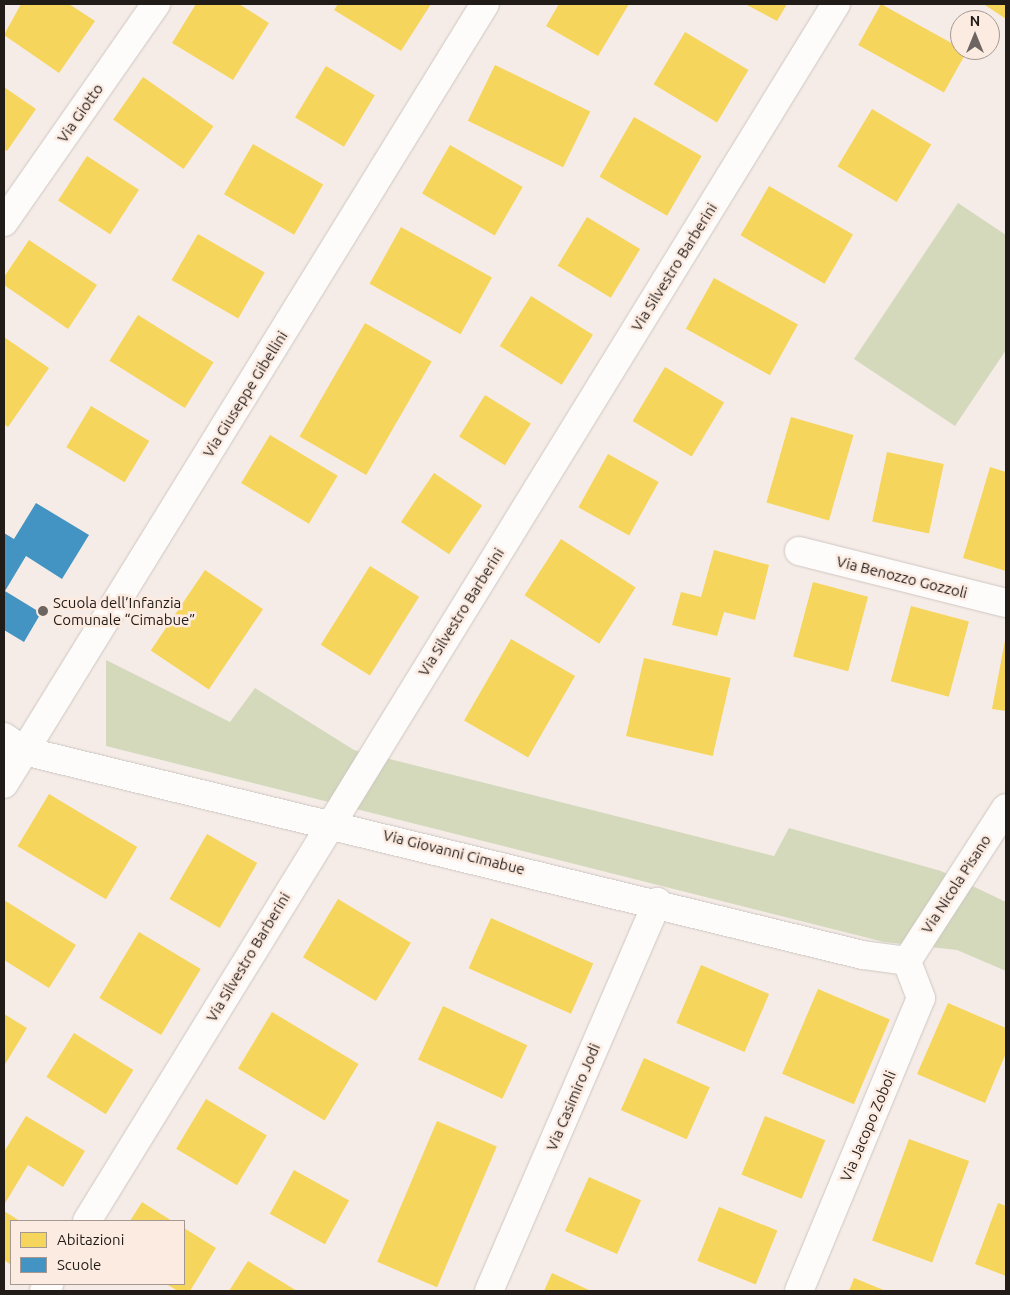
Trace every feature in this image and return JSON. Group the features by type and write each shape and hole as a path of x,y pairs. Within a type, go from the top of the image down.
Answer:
{"street":[{"name":"Via Giotto","path":"4,222 156,4"},
{"name":"Via Giuseppe Gibellini","path":"4,784 14,744 485,4"},
{"name":"Via Silvestro Barberini","path":"88,1220 330,822 836,4"},
{"name":"Via Benozzo Gozzoli","path":"799,552 1006,604"},
{"name":"Via Giovanni Cimabue","path":"14,744 863,954 907,961"},
{"name":"Via Nicola Pisano","path":"907,961 1006,808"},
{"name":"Via Casimiro Jodi","path":"489,1291 657,902"},
{"name":"Via Jacopo Zoboli","path":"799,1291 922,998 907,961"}],"green space":[{"path":"958,203 1006,235 1006,350 955,426 854,359"},
{"path":"106,660 230,722 255,688 354,750 774,856 789,828 941,871 1006,902 1006,971 957,950 884,942 106,746"}],"building: Abitazioni":[{"path":"21,4 69,4 95,21 59,73 4,35"},
{"path":"196,4 239,4 269,23 233,80 172,43"},
{"path":"338,4 431,4 401,51 334,10"},
{"path":"559,4 629,4 598,56 546,26"},
{"path":"745,4 787,4 777,21"},
{"path":"881,4 950,42 950,60 962,60 944,93 858,45"},
{"path":"1006,4 1006,19 1000,15 1000,10 992,10 985,5"},
{"path":"685,32 748,70 717,122 654,84"},
{"path":"495,65 590,111 563,167 468,121"},
{"path":"326,66 375,95 344,147 295,117"},
{"path":"143,77 213,126 184,169 113,120"},
{"path":"4,87 36,109 7,151 4,149"},
{"path":"872,109 931,145 897,202 837,166"},
{"path":"634,117 702,156 667,216 600,177"},
{"path":"253,144 323,184 294,235 224,194"},
{"path":"450,145 523,187 495,235 422,193"},
{"path":"87,156 139,190 110,234 58,200"},
{"path":"769,186 853,234 825,284 740,235"},
{"path":"587,217 640,249 611,298 558,266"},
{"path":"401,227 492,277 460,334 369,284"},
{"path":"198,234 265,272 238,318 172,280"},
{"path":"29,240 97,285 68,329 4,285 4,277"},
{"path":"714,278 798,325 770,375 686,329"},
{"path":"531,296 593,335 562,385 500,346"},
{"path":"138,315 213,362 185,408 109,361"},
{"path":"365,323 432,362 366,475 300,436"},
{"path":"4,337 49,368 8,427 4,424"},
{"path":"665,367 724,403 692,457 633,421"},
{"path":"485,395 531,424 505,465 459,437"},
{"path":"91,406 149,441 125,482 66,447"},
{"path":"791,417 853,435 829,520 766,503"},
{"path":"270,435 338,476 309,524 241,483"},
{"path":"887,452 944,464 929,534 872,521"},
{"path":"608,454 659,482 629,535 578,507"},
{"path":"990,467 1006,472 1006,571 963,558"},
{"path":"434,473 482,505 449,554 401,522"},
{"path":"561,539 636,587 599,644 525,595"},
{"path":"714,550 769,565 755,620 724,612 717,636 672,625 681,592 701,597"},
{"path":"370,566 419,597 370,676 321,645"},
{"path":"205,570 263,609 209,690 151,650"},
{"path":"813,582 868,597 848,671 793,656"},
{"path":"911,606 969,622 949,697 891,681"},
{"path":"1006,635 1006,711 992,709"},
{"path":"511,639 575,676 528,757 464,720"},
{"path":"644,658 731,678 713,756 626,736"},
{"path":"49,794 137,847 106,899 18,846"},
{"path":"207,834 257,863 220,928 170,899"},
{"path":"338,899 411,943 376,1001 303,957"},
{"path":"4,900 76,945 49,988 4,960"},
{"path":"491,918 593,964 571,1014 469,968"},
{"path":"139,932 201,969 161,1035 99,998"},
{"path":"701,965 769,994 745,1052 676,1023"},
{"path":"818,989 890,1019 854,1104 782,1074"},
{"path":"948,1003 1006,1028 1006,1053 985,1103 917,1074"},
{"path":"443,1006 527,1045 502,1099 418,1059"},
{"path":"272,1012 359,1064 325,1121 238,1069"},
{"path":"4,1014 27,1028 4,1066"},
{"path":"74,1033 133,1070 106,1114 46,1077"},
{"path":"644,1058 710,1087 687,1139 621,1110"},
{"path":"206,1099 267,1136 237,1185 176,1149"},
{"path":"26,1116 85,1151 63,1187 28,1165 4,1205 4,1152"},
{"path":"765,1116 825,1140 802,1199 741,1174"},
{"path":"437,1121 497,1146 437,1287 377,1262"},
{"path":"909,1139 969,1161 932,1262 872,1240"},
{"path":"294,1170 349,1201 325,1244 270,1214"},
{"path":"589,1177 641,1200 617,1254 565,1231"},
{"path":"142,1202 170,1220 131,1220"},
{"path":"998,1203 1006,1206 1006,1276 975,1264"},
{"path":"719,1207 777,1231 756,1284 697,1261"},
{"path":"4,1211 18,1220 10,1220 10,1264 4,1260"},
{"path":"185,1229 216,1248 190,1291 178,1291 168,1285 185,1285"},
{"path":"248,1261 297,1291 229,1291"},
{"path":"552,1273 591,1291 544,1291"},
{"path":"854,1278 886,1291 849,1291"}],"building: Scuole":[{"path":"36,503 89,535 62,579 26,556 5,591 41,613 24,642 4,630 4,533 14,539"}],"place":[{"name":"Scuola dell’Infanzia Comunale “Cimabue”","path":"43,611"}]}
